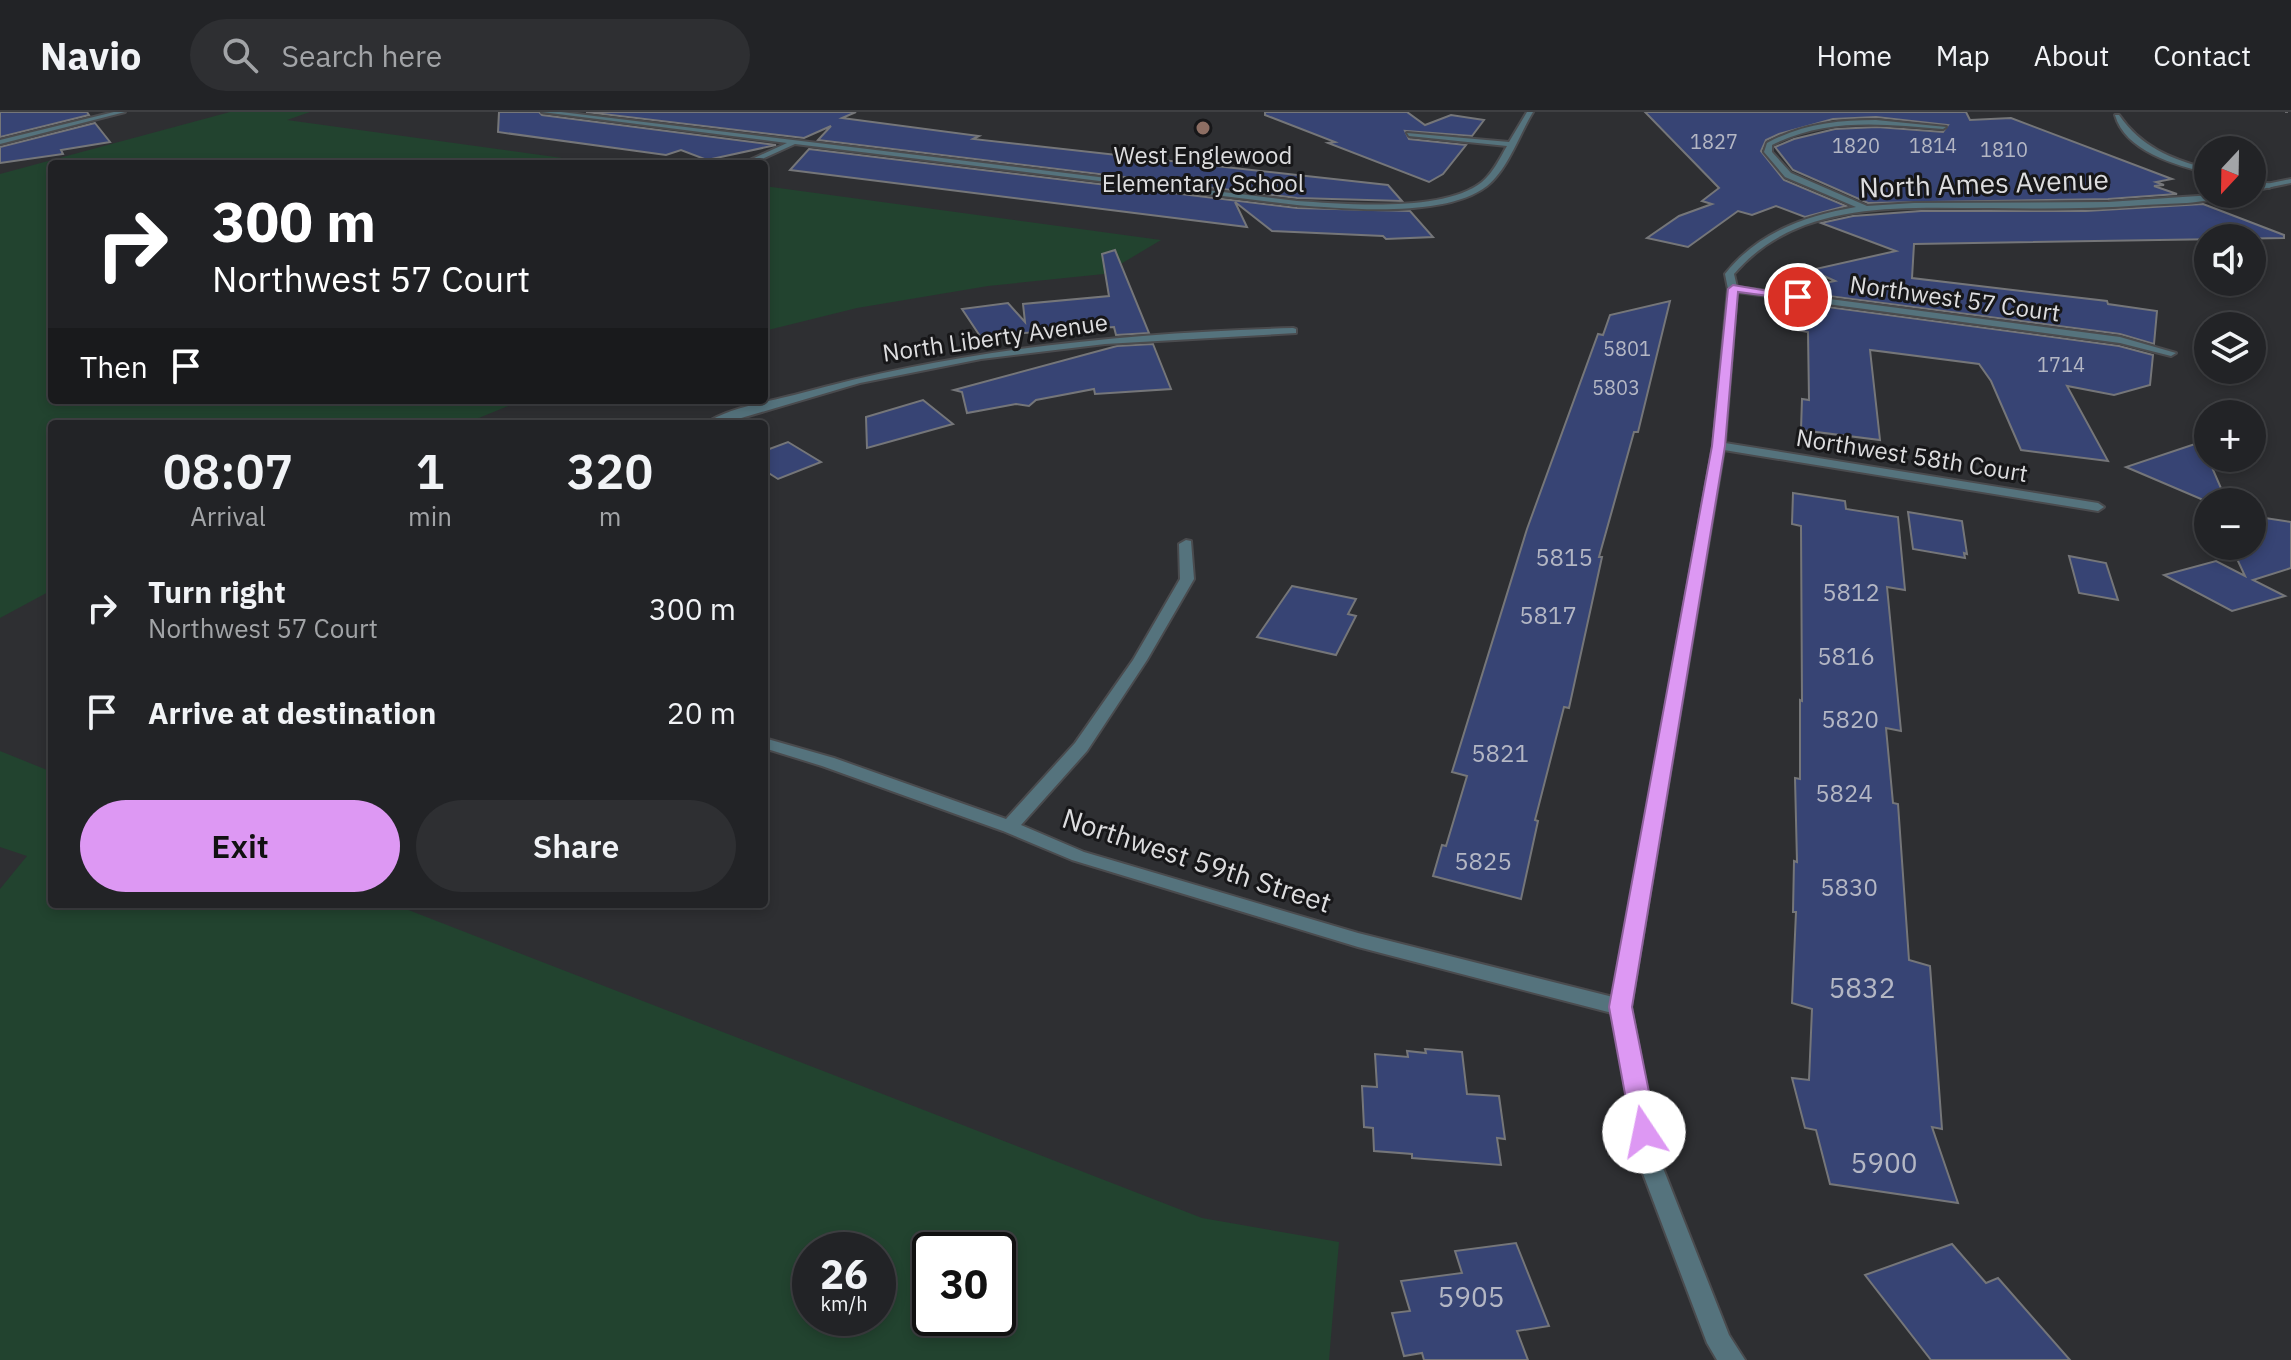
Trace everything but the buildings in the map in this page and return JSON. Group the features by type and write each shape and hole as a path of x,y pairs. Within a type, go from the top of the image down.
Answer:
{"street":[{"path":"0,142 122,112"},
{"path":"545,112 1297,203 1363,207 1426,203 1473,191 1486,183 1530,112"},
{"path":"603,119 621,112"},
{"path":"2117,116 2128,136 2154,153 2194,166"},
{"path":"1867,209 1788,175 1768,152 1769,144 1791,131 1835,123 1943,127"},
{"path":"1409,134 1509,144"},
{"path":"754,160 794,143"},
{"path":"2266,187 2291,181"},
{"name":"North Ames Avenue","path":"1732,1360 1720,1343 1650,1163 1621,1007 1719,446 1733,289 1729,274 1761,243 1787,228 1867,209 2122,205 2194,197"},
{"name":"Northwest 57 Court","path":"1733,289 2120,340 2171,353"},
{"name":"North Liberty Avenue","path":"724,420 870,375 986,354 1096,339 1293,331"},
{"name":"Northwest 58th Court","path":"1719,446 2098,507"},
{"path":"1009,827 1081,747 1140,660 1187,579 1186,544"},
{"name":"Northwest 59th Street","path":"768,744 828,762 1009,827 1078,856 1358,940 1621,1007"}],"path":[{"path":"2285,112 2291,112"}],"green space":[{"path":"230,112 310,112 287,120 577,160 52,160"},
{"path":"48,161 48,404 513,404 474,420 48,420 48,592 0,618 0,174"},
{"path":"768,187 1161,240 1104,274 988,286 857,308 768,330"},
{"path":"0,751 48,770 48,908 403,908 1202,1218 1339,1242 1329,1360 0,1360 0,889 27,856 0,847"}],"place":[{"name":"West Englewood Elementary School","path":"1203,128"}],"route":[{"path":"1644,1132 1621,1007 1719,446 1726,339 1733,289 1798,297"}]}
